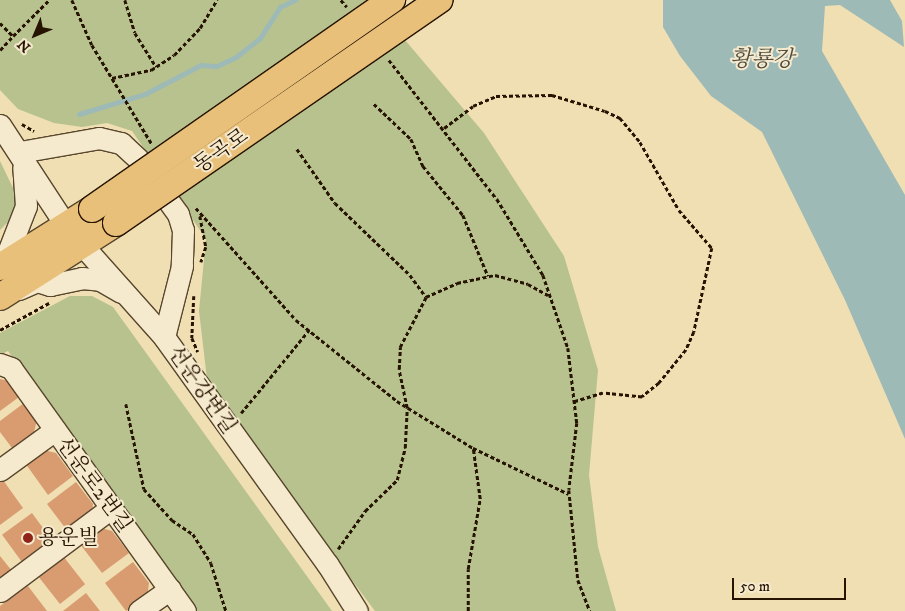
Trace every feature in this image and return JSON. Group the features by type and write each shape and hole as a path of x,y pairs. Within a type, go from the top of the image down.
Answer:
{"main road":[{"name":"동곡로","path":"1,266 92,209 392,0"},
{"name":"동곡로","path":"0,297 83,246 439,0"}],"street":[{"path":"9,123 20,152 66,226"},
{"name":"선운강변길","path":"20,152 99,138 121,143 138,158 178,214 183,230 182,266 164,337 328,565 357,611"},
{"path":"1,266 26,206 20,152"},
{"path":"83,246 138,303 164,337"},
{"path":"0,297 37,281 50,284 82,278 106,283 138,303"},
{"name":"선운로2번길","path":"0,364 11,368 186,611"},
{"path":"0,470 55,430"},
{"path":"0,591 111,508"},
{"path":"140,611 170,589"}],"path":[{"path":"0,50 49,0"},
{"path":"72,0 120,93 158,152"},
{"path":"125,0 134,33 156,67"},
{"path":"112,78 156,67 174,55 200,28 217,0"},
{"path":"341,0 353,15"},
{"path":"0,23 13,36"},
{"path":"383,52 444,128 517,230 550,296 568,348 577,422 569,494 578,580 590,611"},
{"path":"444,128 473,106 496,96 552,95 605,111 620,118 640,142 678,210 712,248 694,332 686,350 659,383 642,397 628,398 604,393 574,402"},
{"path":"374,104 411,139 423,166 463,215 488,276"},
{"path":"9,123 39,132"},
{"path":"141,139 147,146"},
{"path":"297,149 335,203 410,274 426,297"},
{"path":"195,206 200,214 308,330 407,408 473,448 569,494"},
{"path":"200,214 206,247 200,264"},
{"path":"328,565 364,510 397,480 406,448 407,408 399,369 400,347 426,297 457,283 488,276 528,284 550,296"},
{"path":"195,292 192,338 199,354"},
{"path":"229,427 290,358 308,330"},
{"path":"126,404 144,489 172,520 193,534 211,563 226,611"},
{"path":"468,611 468,569 480,499 473,448"}],"green space":[{"path":"0,0 371,0 484,133 564,256 598,370 589,475 598,547 616,611 375,611 246,439 207,379 199,311 206,239 132,131 107,123 82,127 54,123 18,109 0,90"},
{"path":"0,161 14,190 15,215 0,230"},
{"path":"70,296 92,296 113,307 332,611 196,611 8,351 0,355 0,333"}],"water":[{"name":"황룡강","path":"663,0 890,0 902,21 904,47 840,5 825,6 822,51 905,195 905,439 845,300 762,132 711,96 680,56 663,27"}],"building":[{"path":"0,379 8,381 19,397 0,411"},
{"path":"24,403 37,420 32,440 15,452 0,432 0,421"},
{"path":"44,450 56,453 73,476 48,495 25,463"},
{"path":"3,480 23,508 0,525 0,482"},
{"path":"76,482 93,504 92,516 69,533 47,504"},
{"name":"용운빌","path":"32,513 53,542 23,564 2,535"},
{"path":"101,528 112,531 129,553 102,573 80,544"},
{"path":"0,556 12,571 0,580"},
{"path":"63,556 85,584 60,604 38,576"},
{"path":"133,562 149,583 147,599 126,611 105,583"},
{"path":"28,586 47,611 0,611 0,606"},
{"path":"86,593 100,611 63,611"}],"waterway":[{"path":"79,114 145,94 201,65 217,66 236,57 260,38 280,7 295,0"}],"place":[{"name":"용운빌","path":"28,538"}]}
